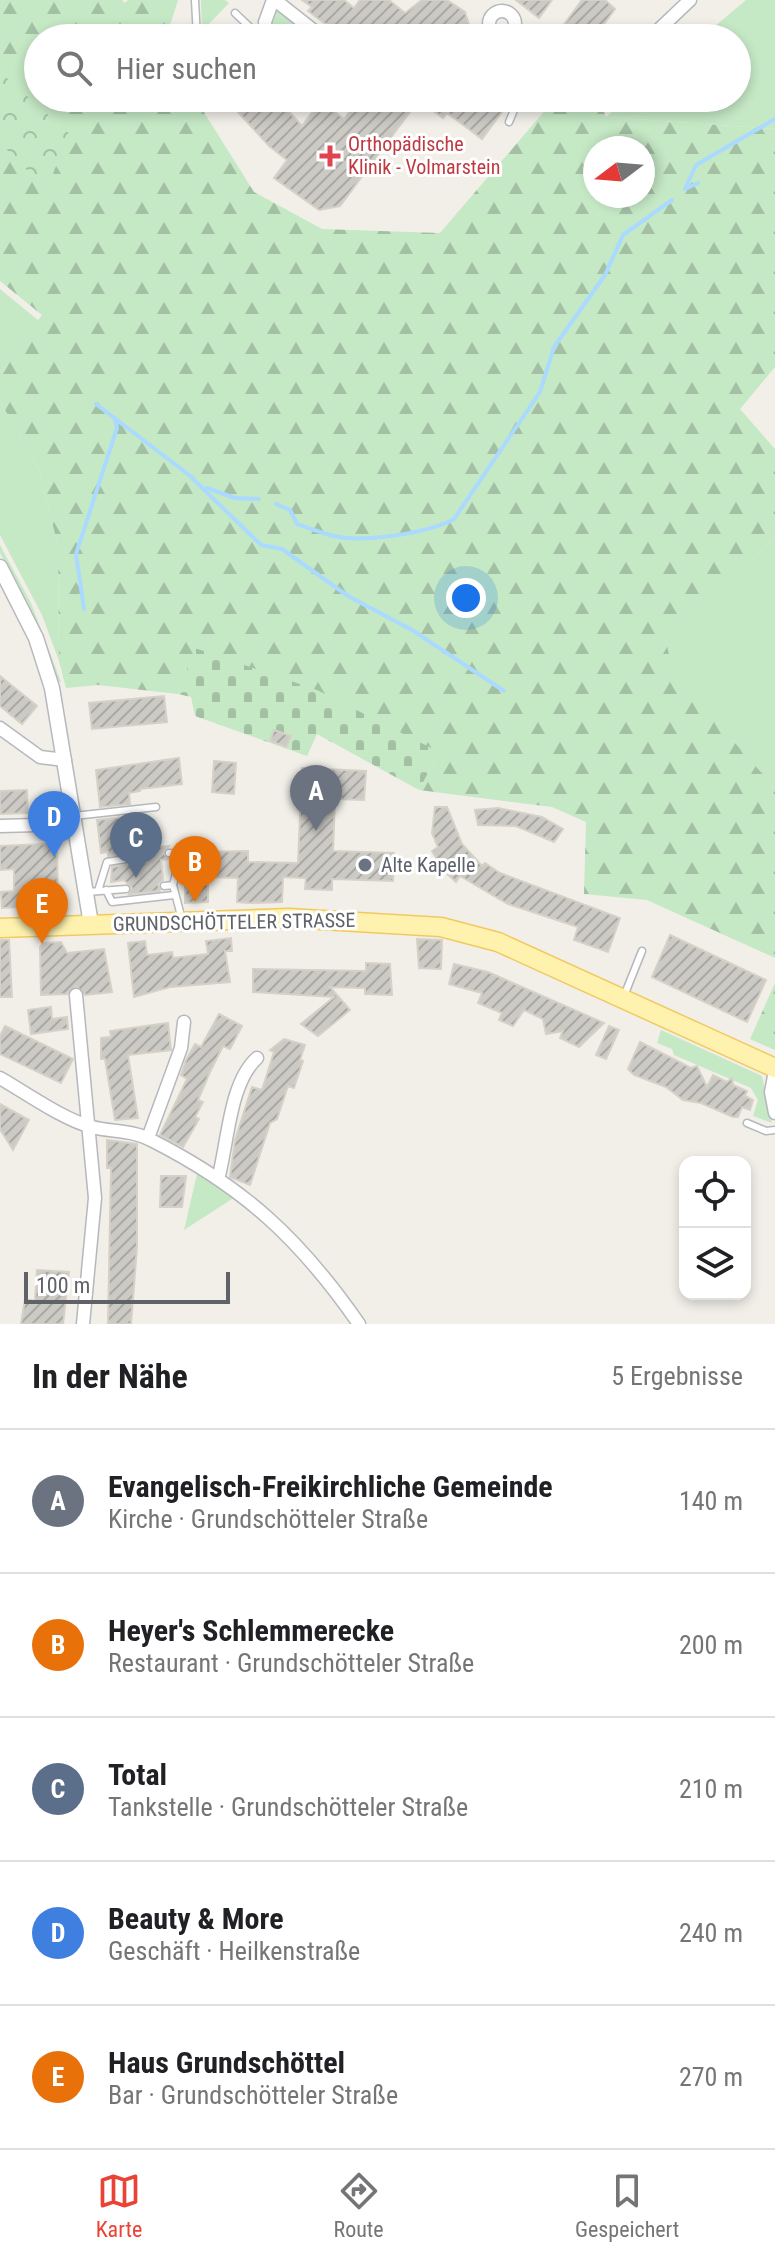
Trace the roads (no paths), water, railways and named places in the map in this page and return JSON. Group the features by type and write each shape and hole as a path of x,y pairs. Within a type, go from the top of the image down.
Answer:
{"main road":[{"name":"GRUNDSCHÖTTELER STRASSE","path":"0,928 182,920 358,919 441,927 498,942 775,1069"}],"street":[{"path":"269,24 274,0 305,24"},
{"path":"665,24 690,0"},
{"path":"0,567 36,638 57,709 74,820 97,891 91,924"},
{"path":"0,728 40,757 65,760"},
{"path":"0,826 74,820"},
{"path":"76,995 95,1198 83,1324"},
{"path":"148,1138 181,1048 184,1022"},
{"path":"218,1179 227,1127 247,1067 257,1058"},
{"path":"775,1069 771,1092 775,1113"},
{"path":"0,1078 89,1127 148,1138 218,1179 287,1233 322,1270 359,1324"}],"lane":[{"path":"195,0 198,24"},
{"path":"235,13 247,24"},
{"path":"509,122 513,112"},
{"path":"74,820 156,807"},
{"path":"169,853 181,854 173,885 182,920"},
{"path":"97,891 107,862 145,856"},
{"path":"164,886 173,885"},
{"path":"97,891 126,889"},
{"path":"97,891 112,902 174,895"},
{"path":"623,999 642,951"},
{"path":"747,1123 766,1131 775,1130"}],"waterway":[{"path":"685,189 696,165 775,119"},
{"path":"685,189 698,183"},
{"path":"276,504 290,510 297,524 346,538 413,532 454,519 540,392 554,347 605,275 623,235 672,200"},
{"path":"96,404 193,478"},
{"path":"84,609 76,554 117,428 115,420"},
{"path":"192,478 261,545 282,549 348,596 412,630 504,691"},
{"path":"207,488 235,498 259,499"}],"place":[{"name":"Orthopädische Klinik - Volmarstein","path":"330,156"},
{"name":"Evangelisch-Freikirchliche Gemeinde","path":"316,831"},
{"name":"Beauty & More","path":"54,857"},
{"name":"Alte Kapelle","path":"365,865"},
{"name":"Total","path":"136,878"},
{"name":"Heyer's Schlemmerecke","path":"195,902"},
{"name":"Haus Grundschöttel","path":"42,944"}]}
